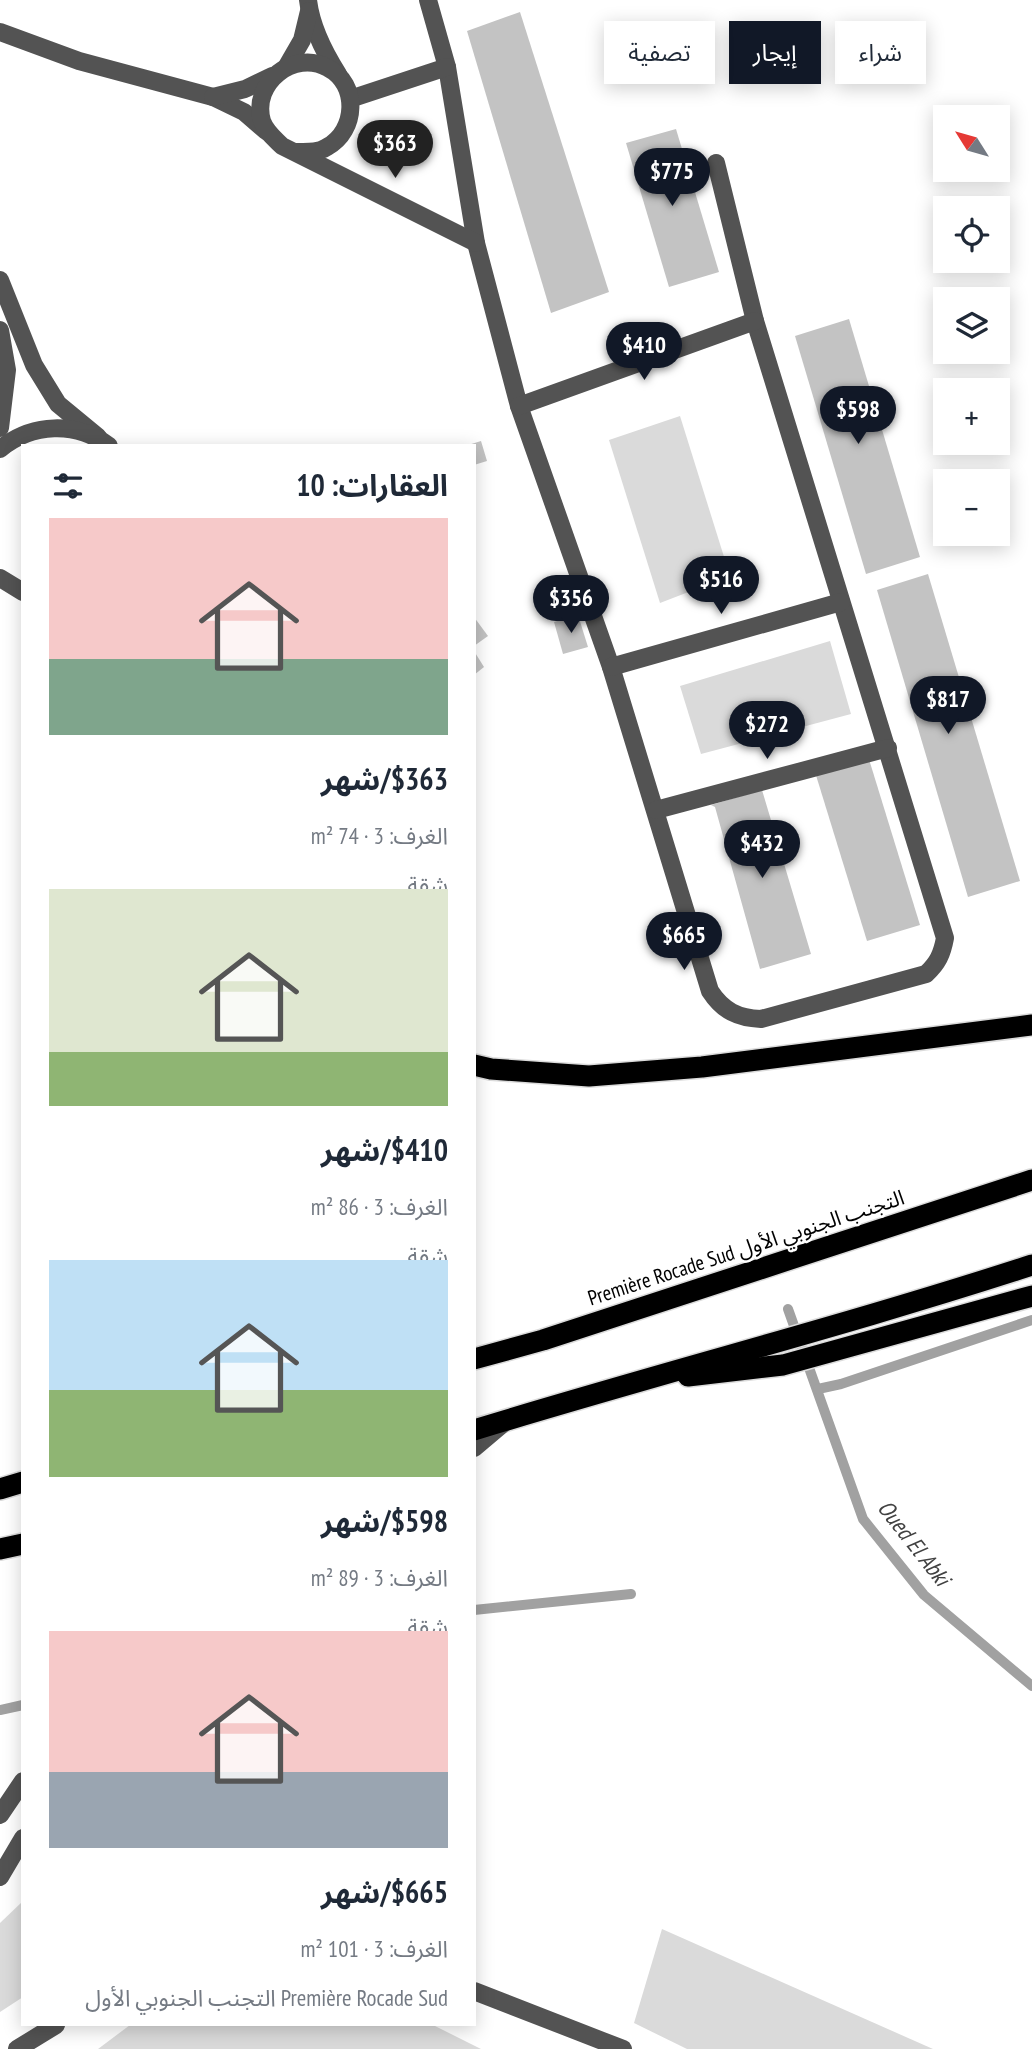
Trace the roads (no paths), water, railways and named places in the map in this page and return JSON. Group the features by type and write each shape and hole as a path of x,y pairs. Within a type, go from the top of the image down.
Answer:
{"highway":[{"path":"476,1066 601,1075 702,1067 1032,1025"},
{"name":"Première Rocade Sud التجنب الجنوبي الأول","path":"476,1358 542,1340 1032,1180"},
{"path":"476,1429 1032,1265"},
{"path":"620,1385 783,1364 1032,1296"},
{"path":"0,1489 21,1483"},
{"path":"0,1549 21,1544"}],"street":[{"path":"428,0 447,67 476,243 519,405 611,667 710,991 719,1004 731,1013 746,1019 761,1019 926,974 936,965 943,952 945,938 755,321 716,163"},
{"path":"270,135 262,120 261,104 265,88 302,40 307,26 308,6"},
{"path":"296,152 325,149 338,140 351,114 351,99 347,87 322,45 308,6"},
{"path":"0,32 79,61 213,97 244,112 282,146 476,243"},
{"path":"213,97 245,89 301,62 328,67 339,76"},
{"path":"351,99 447,67"},
{"path":"0,280 34,365 58,404 104,442"},
{"path":"519,405 755,321"},
{"path":"0,330 7,370 0,428"},
{"path":"0,449 13,438 46,428 70,428 104,442"},
{"path":"0,578 21,591"},
{"path":"611,667 841,602"},
{"path":"656,810 888,748"},
{"path":"476,1446 509,1419"},
{"path":"0,1815 21,1784"},
{"path":"0,1877 21,1841"},
{"path":"476,1992 622,2049"},
{"path":"17,2049 55,2026"}],"waterway":[{"name":"Oued El Abki","path":"788,1309 863,1519 924,1595 1032,1686"},
{"path":"818,1389 841,1384 1032,1320"},
{"path":"476,1610 631,1594"},
{"path":"0,1710 21,1705"}]}
